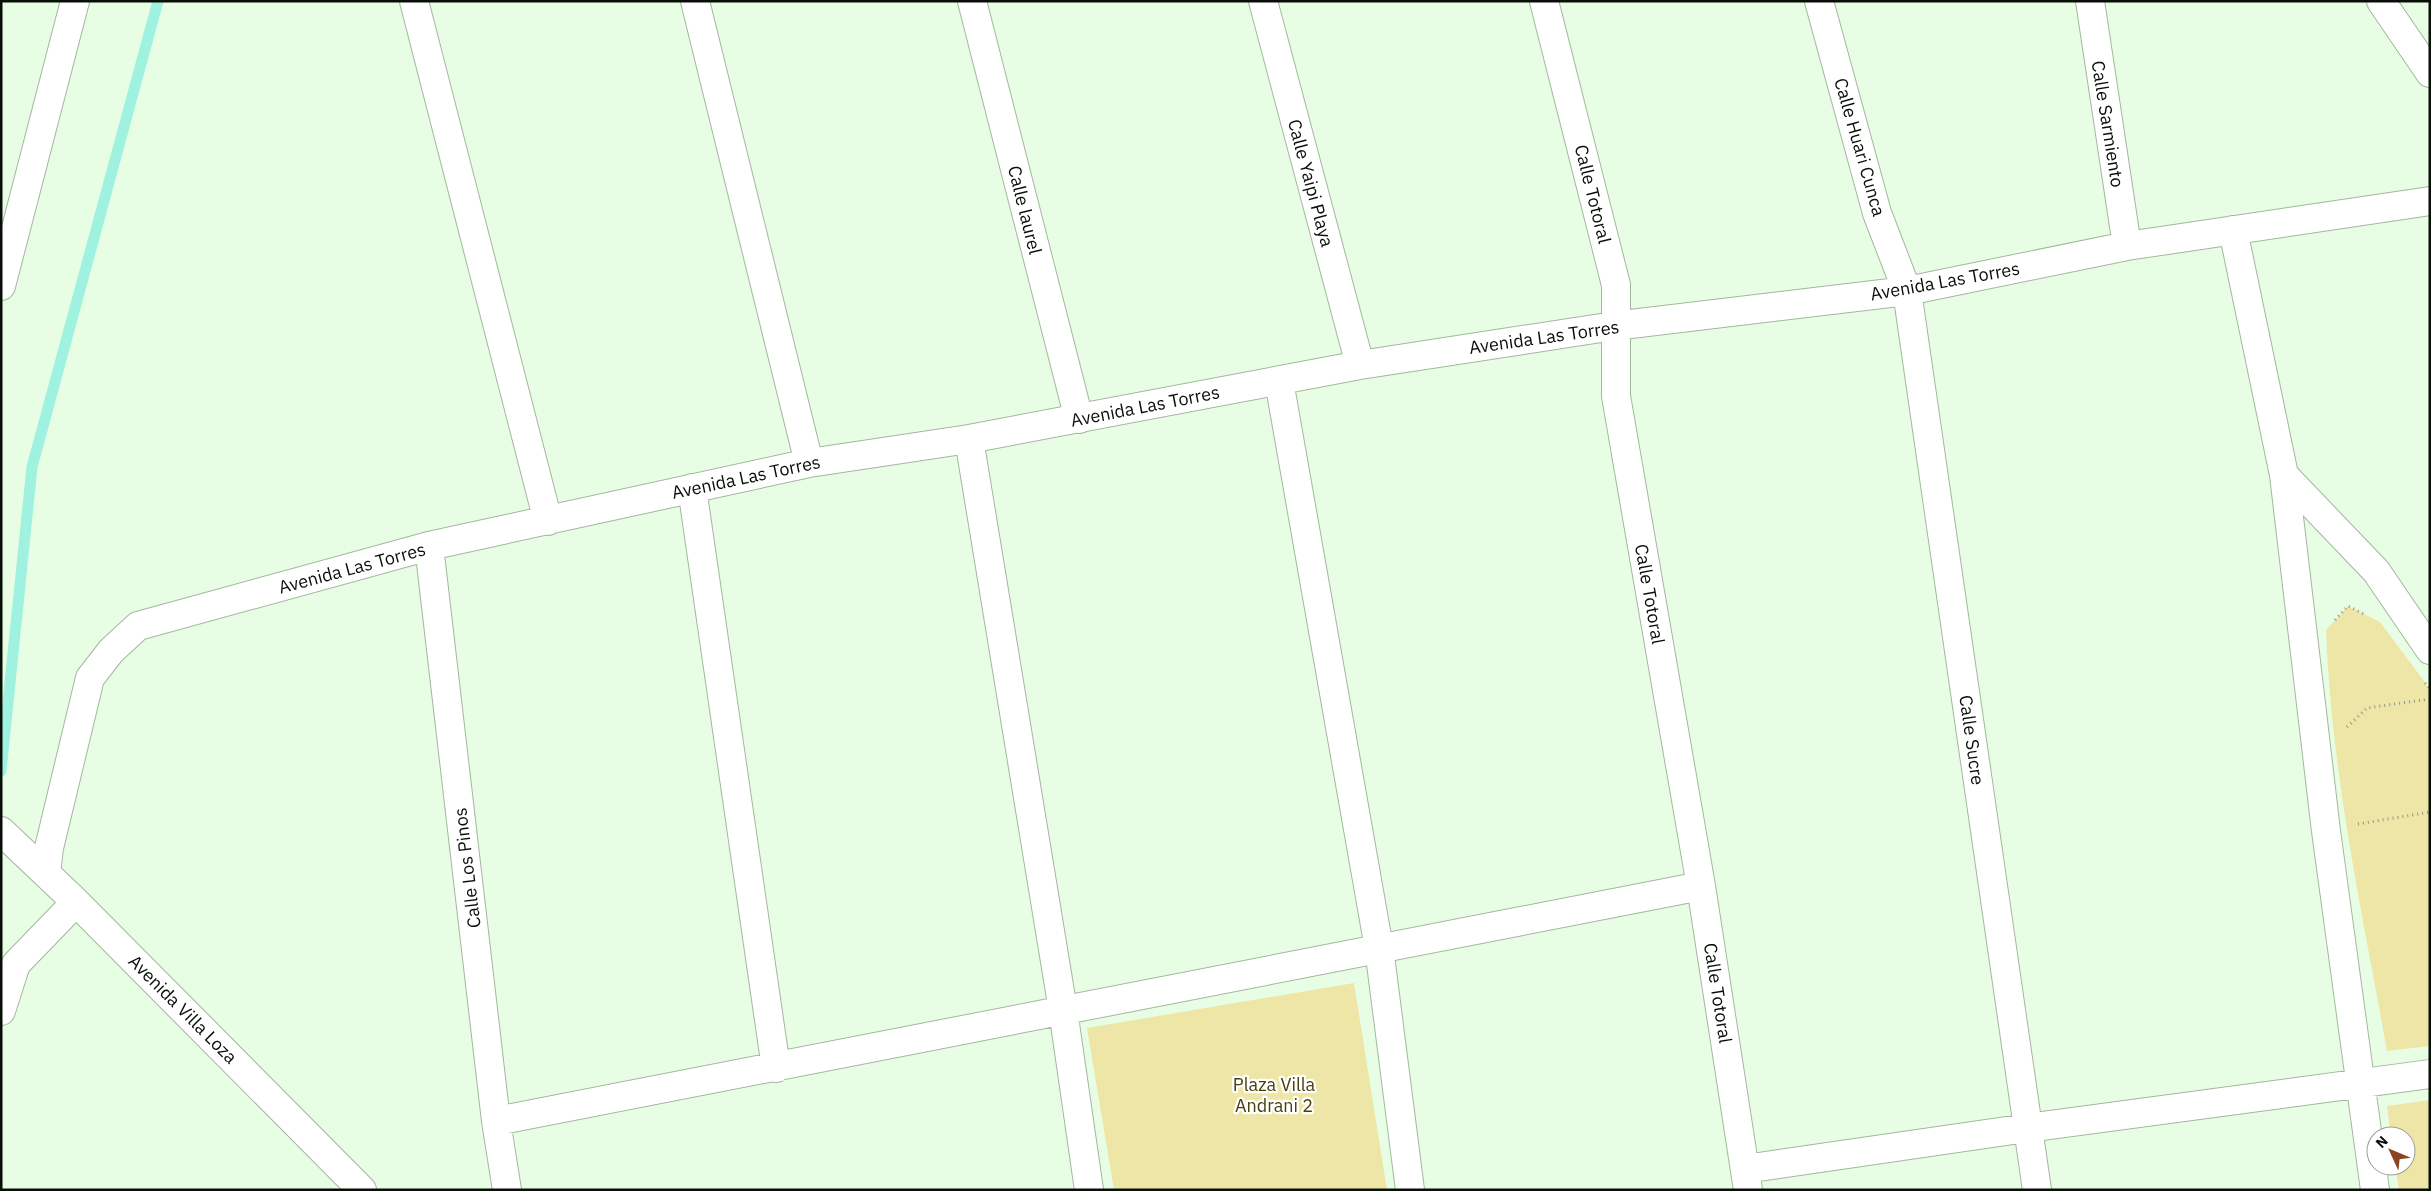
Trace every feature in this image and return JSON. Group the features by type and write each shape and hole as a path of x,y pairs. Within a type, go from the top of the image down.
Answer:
{"street":[{"path":"1,286 75,1"},
{"path":"414,1 548,521"},
{"path":"694,1 809,463"},
{"name":"Calle laurel","path":"972,1 1079,419"},
{"name":"Calle Yaipi Playa","path":"1263,1 1360,365"},
{"name":"Calle Totoral","path":"1544,1 1616,285 1614,326 1616,396 1701,886 1747,1179"},
{"name":"Calle Huari Cunca","path":"1819,1 1877,213 1908,291"},
{"name":"Calle Sarmiento","path":"2090,1 2127,246"},
{"path":"2382,1 2430,73"},
{"name":"Avenida Las Torres","path":"46,872 49,848 90,678 111,651 138,626 429,546 809,463 969,439 1360,365 1614,326 1908,291 2127,246 2430,201"},
{"path":"2233,230 2284,475 2326,831 2375,1190"},
{"name":"Calle Sucre","path":"1908,291 2036,1190"},
{"path":"1279,381 1379,948 1410,1190"},
{"path":"969,439 1063,1010 1089,1190"},
{"path":"2284,475 2376,571 2430,650"},
{"path":"692,488 776,1068"},
{"name":"Calle Los Pinos","path":"429,546 496,1121 507,1190"},
{"name":"Avenida Villa Loza","path":"6,835 46,872 362,1190"},
{"path":"496,1121 776,1068 1063,1010 1701,886"},
{"path":"1,1011 16,964 76,902"},
{"path":"1747,1179 2027,1128 2430,1074"}],"path":[{"path":"2332,624 2348,606 2372,618"},
{"path":"2424,681 2430,690"},
{"path":"2342,731 2367,708 2430,699"},
{"path":"2326,831 2430,812"}],"green space":[{"path":"2348,606 2380,622 2430,689 2430,1046 2387,1051 2349,841 2334,736 2329,683 2326,630"},
{"name":"Plaza Villa Andrani 2","path":"1354,983 1387,1190 1114,1190 1087,1028"},
{"path":"2430,1100 2430,1190 2399,1190 2397,1176 2416,1176 2416,1126 2390,1126 2387,1106"}],"waterway":[{"path":"1,771 32,467 158,1"}]}
